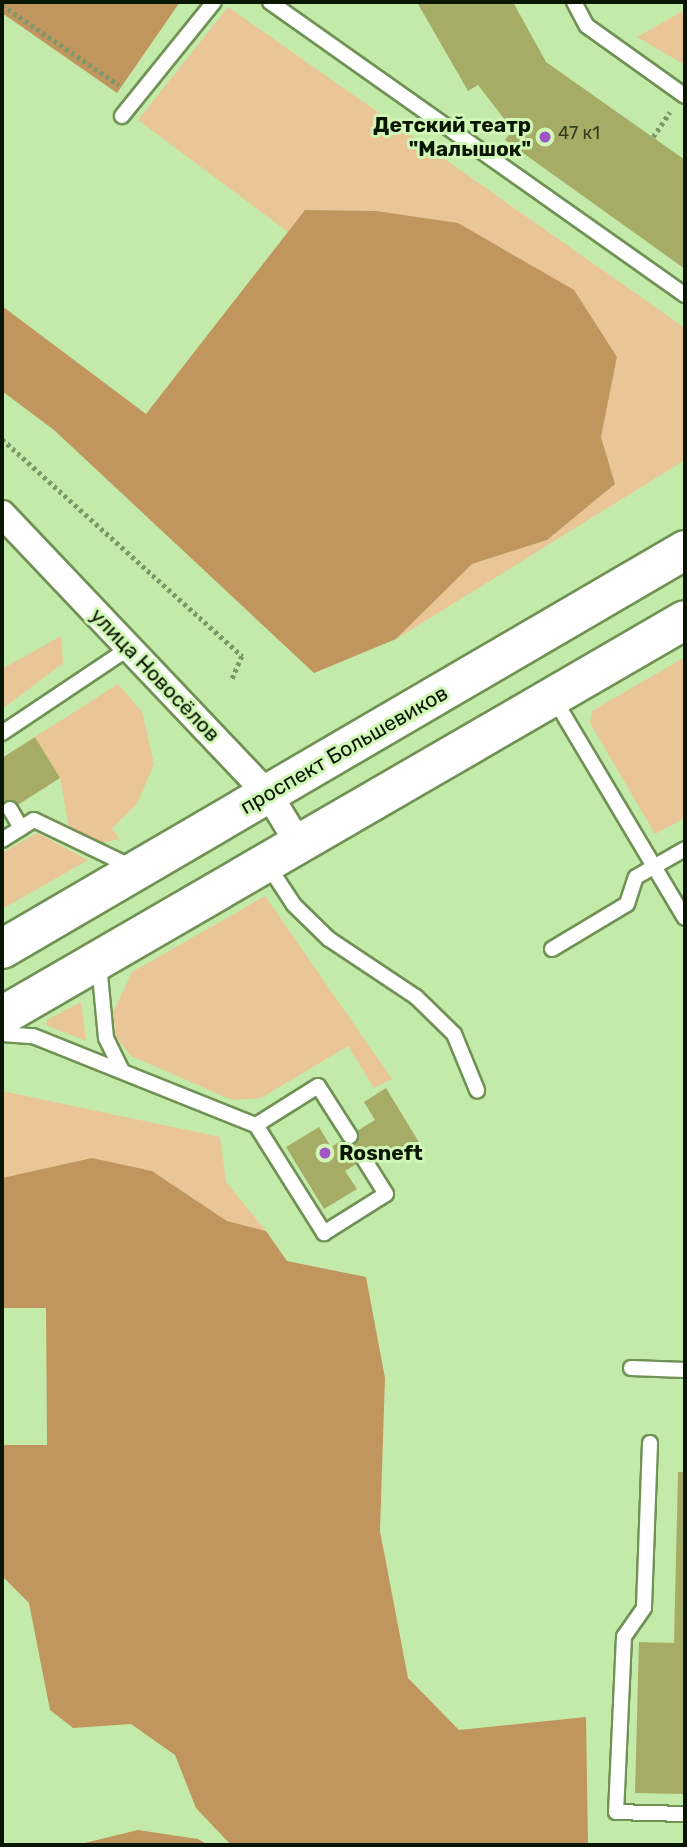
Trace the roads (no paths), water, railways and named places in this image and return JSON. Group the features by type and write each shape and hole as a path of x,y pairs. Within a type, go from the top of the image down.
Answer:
{"main road":[{"name":"проспект Большевиков","path":"2,948 269,795 685,550"},
{"path":"2,1016 685,620"}],"street":[{"name":"улица Новосёлов","path":"2,514 269,795 299,844"}],"lane":[{"path":"122,116 214,2"},
{"path":"270,2 685,295"},
{"path":"574,2 587,26 684,95"},
{"path":"2,733 129,648"},
{"path":"553,697 656,865 685,918"},
{"path":"10,809 21,828"},
{"path":"2,840 34,820 138,870"},
{"path":"552,949 627,904 636,877 685,849"},
{"path":"266,863 294,905 329,939 416,997 454,1034 477,1090"},
{"path":"99,961 106,1038 122,1071"},
{"path":"2,1034 33,1036 256,1125 324,1233 386,1194 364,1159"},
{"path":"256,1125 318,1086 349,1136"},
{"path":"631,1368 685,1370"},
{"path":"650,1443 644,1608 624,1637 616,1812 685,1814"}],"place":[{"name":"Детский театр \"Малышок\"","path":"545,137"},
{"name":"Rosneft","path":"325,1153"}]}
